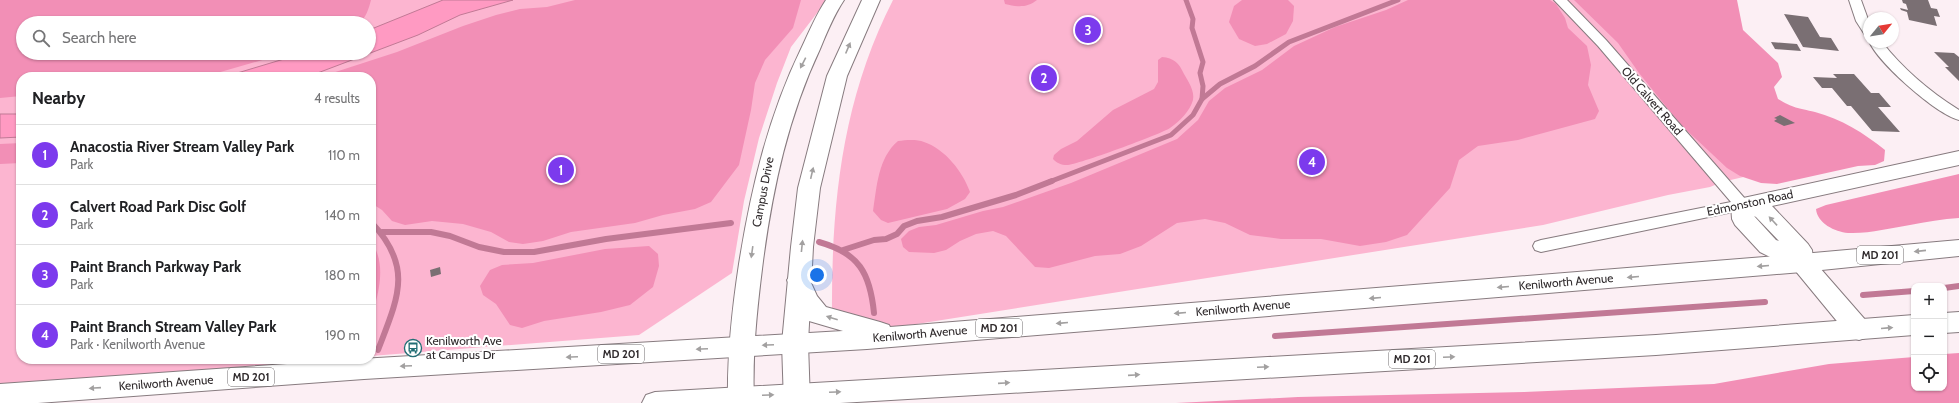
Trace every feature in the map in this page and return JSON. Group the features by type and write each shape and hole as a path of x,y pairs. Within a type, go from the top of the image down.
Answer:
{"main road":[{"name":"Campus Drive","path":"741,400 741,346 757,214 774,140 798,73 835,0"},
{"path":"796,398 795,343 799,280 809,188 818,148 838,76 871,0"},
{"name":"Edmonston Road","path":"1742,205 1959,158"},
{"name":"Old Calvert Road","path":"1742,205 1743,219 1768,246 1802,263 1859,330"},
{"name":"Kenilworth Avenue","path":"0,395 364,369 896,336 1802,263 1959,248"},
{"path":"799,280 807,300 818,314 896,336"},
{"path":"1947,323 1959,322"},
{"name":"MD 201","path":"655,403 796,398 1656,345 1911,325"}],"street":[{"name":"Old Calvert Road","path":"1560,0 1602,43 1742,205"},
{"path":"1855,0 1863,22"},
{"path":"1880,48 1902,75 1943,106 1959,116"},
{"name":"Edmonston Road","path":"1541,246 1742,205"}],"shaded area":[{"path":"0,0 827,0 791,47 777,83 759,138 744,201 732,273 639,335 376,356 376,72 16,72 16,364 275,364 0,386"},
{"path":"0,0 371,0 365,16 16,16 16,60 262,60 220,72 16,72 16,96 0,98"},
{"path":"443,0 513,0 460,15 418,35 376,51 376,27"},
{"path":"575,0 801,0 793,28 765,60 755,83 751,110 739,165 711,202 695,209 663,215 635,223 571,232 543,241 523,244 509,242 491,232 463,224 432,221 405,225 392,221 382,210 376,206 376,72 335,72 376,60 463,26 496,15 520,9 547,7"},
{"path":"893,0 1633,0 1787,167 1722,182 1710,187 1668,195 1543,225 860,333 832,320 832,278 837,196 851,116 861,77 875,38"},
{"path":"1004,0 1037,0 1026,6 1018,6 1005,4"},
{"path":"1242,0 1288,0 1294,6 1293,21 1286,34 1267,44 1255,46 1239,39 1229,22 1234,6"},
{"path":"1408,0 1550,0 1556,4 1565,18 1568,28 1587,46 1591,65 1588,85 1599,111 1595,119 1518,140 1478,146 1459,160 1450,188 1407,235 1386,242 1360,246 1321,239 1281,239 1250,235 1225,223 1205,219 1177,223 1141,246 1120,254 1095,256 1049,268 1035,267 1006,236 993,231 976,234 960,241 946,250 934,253 909,252 903,247 901,239 909,231 919,227 936,225 983,211 1003,207 1071,183 1177,139 1198,120 1209,101 1225,88 1262,70 1294,46 1335,27 1386,10"},
{"path":"1574,0 1737,0 1743,30 1778,63 1782,77 1774,87 1778,99 1800,109 1834,118 1852,127 1885,150 1884,161 1875,165 1858,166 1777,184 1761,183 1740,176 1727,168 1681,125 1639,73 1618,43"},
{"path":"1162,57 1173,60 1178,64 1192,90 1192,104 1181,119 1170,128 1152,136 1074,164 1063,165 1059,164 1053,159 1054,155 1061,149 1077,141 1113,110 1154,89 1158,82 1158,60"},
{"path":"281,60 352,60 320,72 241,72"},
{"path":"0,114 16,114 16,137 0,138"},
{"path":"898,141 921,141 932,145 946,156 958,169 967,184 970,192 965,199 947,209 888,223 881,220 873,211 877,182 886,156"},
{"path":"16,143 16,163 0,164 0,144"},
{"path":"1959,174 1959,218 1872,232 1848,233 1832,229 1820,219 1817,214 1816,209 1826,205"},
{"path":"649,246 658,254 659,266 653,287 630,305 601,312 544,321 522,328 510,325 496,304 483,295 480,286 490,270 502,265 533,263 605,249"},
{"path":"376,250 380,269 376,302"},
{"path":"1959,353 1959,403 1176,403 1298,397 1524,392 1714,384 1829,364 1911,357 1911,391 1947,391 1947,354"}],"building":[{"path":"1902,0 1928,0 1931,8 1937,9 1940,17 1934,16 1937,26 1909,20 1907,12 1901,10 1900,8 1908,10 1906,4 1903,3"},
{"path":"1784,14 1808,17 1820,37 1831,38 1839,51 1803,47"},
{"path":"1771,42 1797,44 1801,51 1775,49"},
{"path":"1934,52 1954,53 1959,57 1959,81 1945,67 1949,67"},
{"path":"1833,74 1854,74 1871,93 1879,93 1891,107 1878,107 1900,132 1872,131 1851,106 1847,106 1832,88 1822,88 1813,77 1837,78"},
{"path":"1780,115 1795,123 1784,126 1774,121 1777,119 1774,118"},
{"path":"440,267 441,274 431,277 430,270"}],"waterway":[{"path":"1186,0 1193,19 1192,28 1203,62 1200,73 1203,86 1202,99"},
{"path":"1202,99 1220,84 1255,66 1289,42 1398,0"},
{"path":"1049,182 1171,135 1193,115 1202,99"},
{"path":"843,250 874,240 886,239 897,234 904,226 917,221 942,217 1016,195 1052,181"},
{"path":"382,232 431,232 450,236 479,247 504,252 534,252 606,239 731,223"},
{"path":"376,228 384,238 393,254 397,269 398,283 396,299 378,350"},
{"path":"819,242 844,252 860,267 869,287 874,313"},
{"path":"1947,288 1959,286"},
{"path":"1863,295 1911,291"},
{"path":"1275,336 1765,302"}],"place":[{"name":"Paint Branch Parkway Park","path":"1088,30"},
{"name":"Calvert Road Park Disc Golf","path":"1044,78"},
{"name":"Paint Branch Stream Valley Park","path":"1312,162"},
{"name":"Anacostia River Stream Valley Park","path":"561,170"},
{"name":"Kenilworth Ave at Campus Dr","path":"413,348"}]}
